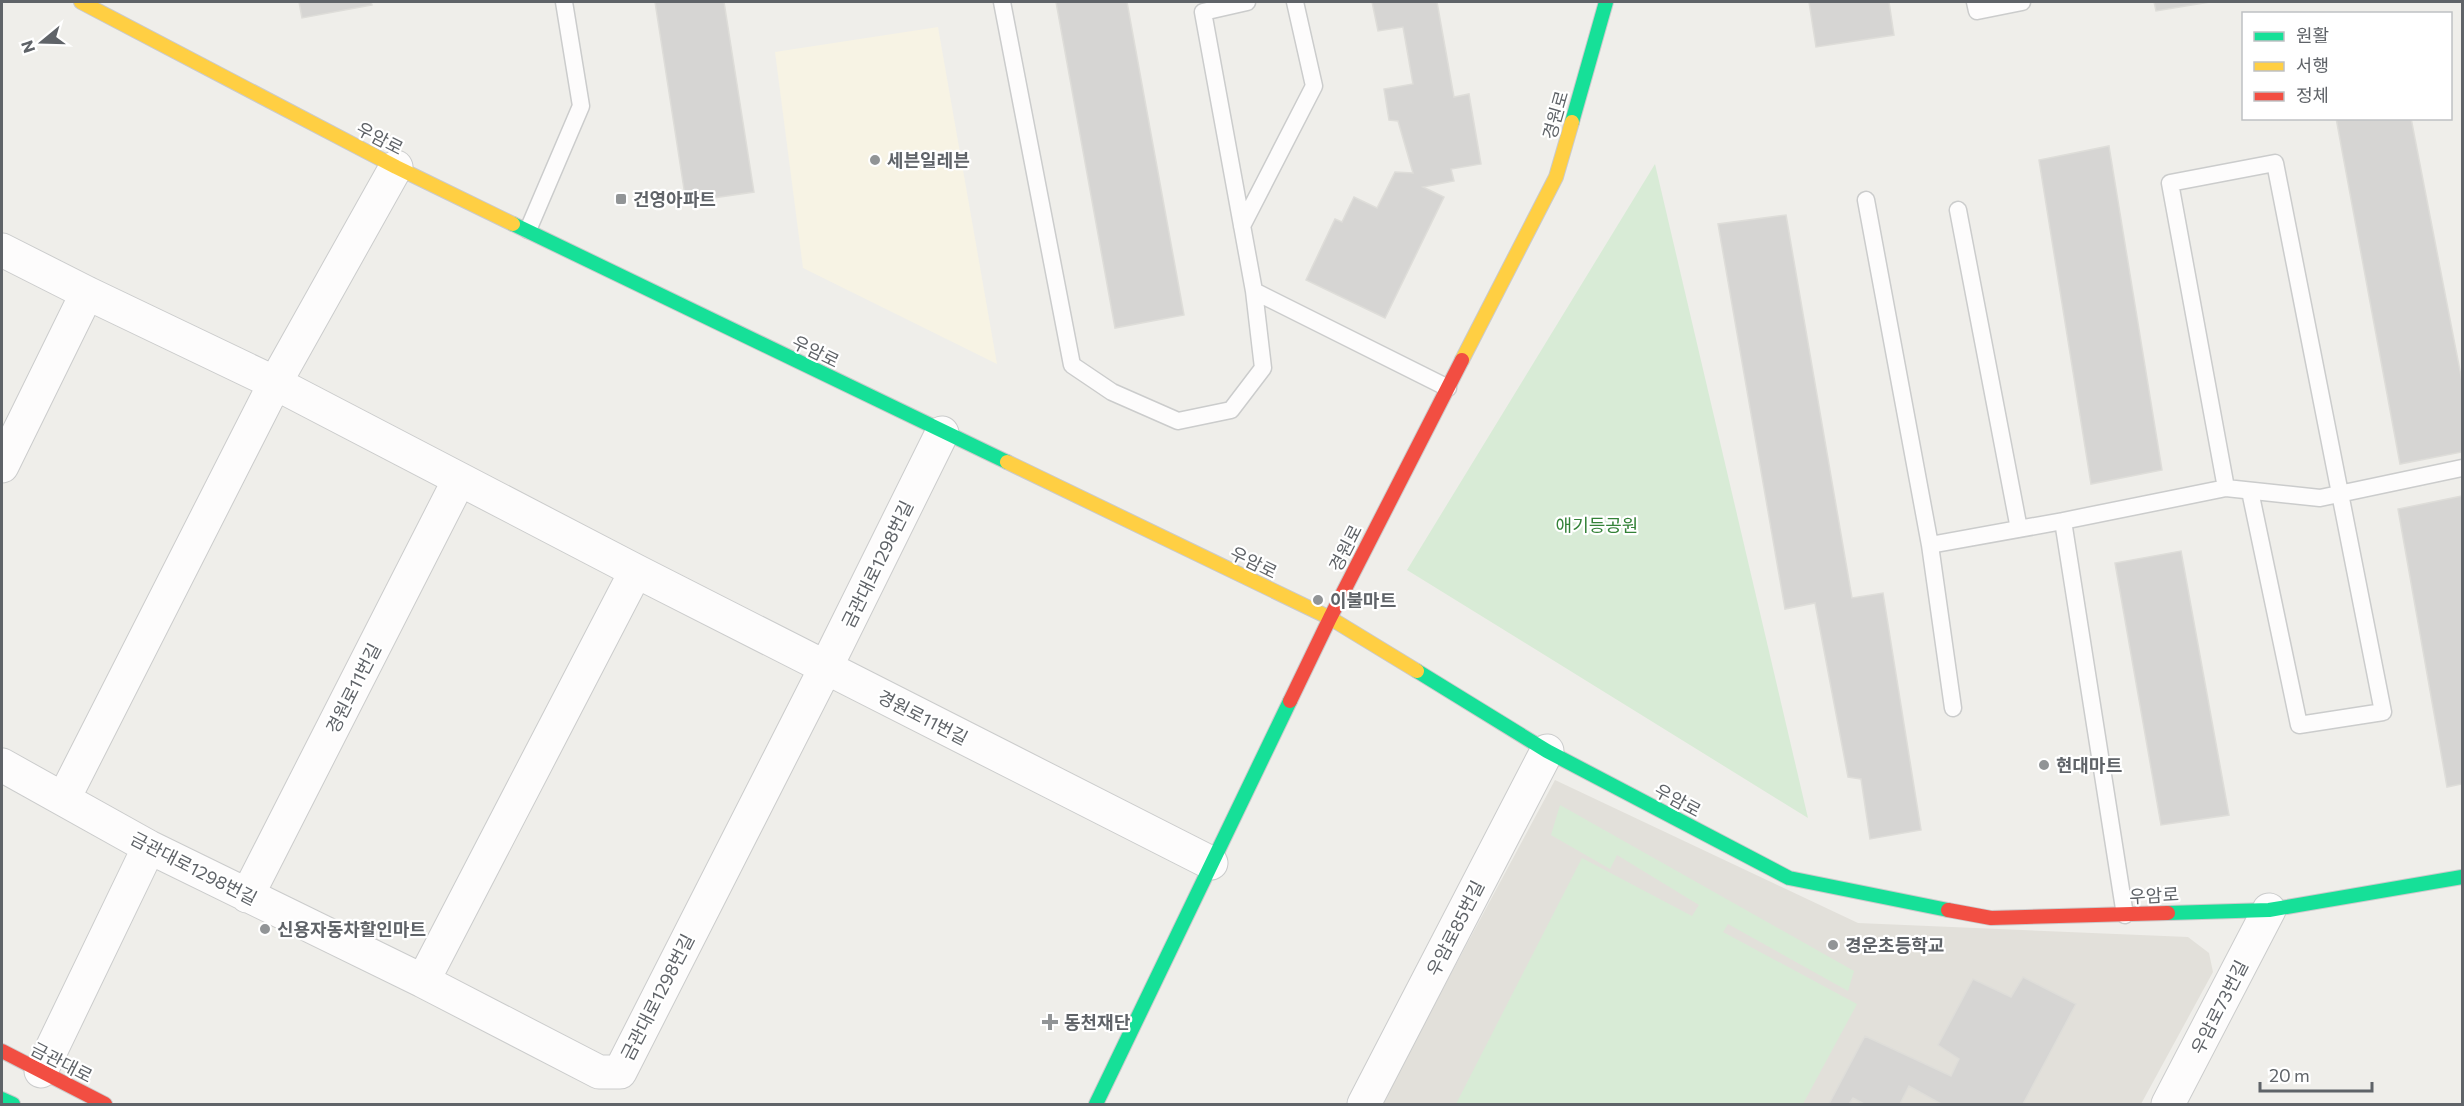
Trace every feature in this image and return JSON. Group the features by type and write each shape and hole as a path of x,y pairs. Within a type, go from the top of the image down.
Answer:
{"street":[{"name":"우암로","path":"81,2 396,167 942,433 1330,618 1547,751 1789,878 1991,918 2269,910 2463,878"},
{"name":"경원로","path":"1096,1104 1330,618 1557,177 1606,2"},
{"path":"64,798 275,383 396,167"},
{"name":"경원로11번길","path":"2,250 275,383 636,571 1211,863"},
{"path":"2,466 87,293"},
{"name":"금관대로1298번길","path":"2,765 149,847 423,981 599,1072 620,1072 826,668 942,433"},
{"name":"경원로11번길","path":"247,896 459,480"},
{"path":"423,981 636,571"},
{"name":"우암로85번길","path":"1364,1104 1547,751"},
{"path":"41,1071 149,847"},
{"name":"우암로73번길","path":"2168,1104 2269,910"},
{"name":"금관대로","path":"2,1051 105,1104"},
{"path":"2,1099 13,1104"}],"lane":[{"path":"528,230 581,106 564,2"},
{"path":"1002,2 1072,365 1112,392 1178,421 1231,410 1263,368 1254,291 1203,12 1247,2"},
{"path":"1242,226 1314,86 1295,2"},
{"path":"1975,2 1977,11 2022,2"},
{"path":"2226,488 2170,183 2276,163 2383,712 2299,725 2250,491"},
{"path":"1866,200 1930,545 1953,708"},
{"path":"1958,210 2019,529"},
{"path":"1254,291 1448,388"},
{"path":"1930,545 2226,488 2320,498 2463,468"},
{"path":"2063,520 2125,915"}],"shaded area":[{"name":"세븐일레븐","path":"938,27 997,364 803,268 775,52"},
{"name":"경운초등학교","path":"1555,780 1858,923 2188,937 2209,953 2213,972 2141,1104 1381,1104"}],"green space":[{"name":"애기등공원","path":"1655,164 1808,818 1407,570"},
{"path":"1560,805 1854,971 1848,991 1728,924 1723,932 1857,1004 1803,1104 1456,1104 1582,858 1692,916 1699,905 1617,855 1610,869 1551,835"}],"building":[{"path":"299,2 371,2 372,5 302,18"},
{"path":"655,2 724,2 754,192 686,202"},
{"path":"1056,2 1127,2 1184,315 1115,328"},
{"path":"1372,2 1437,2 1454,97 1469,94 1481,164 1451,169 1454,181 1423,187 1444,197 1385,318 1306,280 1335,219 1342,222 1354,197 1377,208 1395,172 1413,173 1398,121 1389,120 1384,89 1413,84 1403,27 1378,31"},
{"path":"1809,2 1889,2 1894,35 1816,47"},
{"path":"2154,2 2210,2 2156,11"},
{"path":"2336,120 2411,120 2462,381 2462,452 2400,464"},
{"path":"2109,146 2162,470 2091,484 2039,160"},
{"path":"1786,215 1852,598 1883,593 1921,830 1870,839 1861,779 1848,777 1815,603 1785,609 1718,224"},
{"path":"2462,496 2462,784 2447,787 2398,509"},
{"path":"2181,551 2229,815 2161,825 2115,563"},
{"path":"2023,977 2076,1004 2023,1104 1941,1104 1909,1086 1900,1104 1864,1104 1853,1098 1849,1104 1829,1104 1865,1036 1951,1076 1959,1059 1938,1045 1973,979 2011,997"}],"traffic: fast":[{"path":"1572,122 1606,2"},
{"path":"513,224 1007,462"},
{"path":"1417,671 1547,751 1789,878 1948,910"},
{"path":"1096,1104 1290,701"},
{"path":"2168,913 2269,910 2462,877"},
{"path":"2,1099 13,1104"}],"traffic: slow":[{"path":"81,2 396,167 513,224"},
{"path":"1462,360 1556,177 1572,122"},
{"path":"1007,462 1330,618 1417,671"}],"traffic: jam":[{"path":"1290,701 1462,360"},
{"path":"1948,910 1991,918 2168,913"},
{"path":"2,1051 105,1104"}],"place":[{"name":"세븐일레븐","path":"875,160"},
{"name":"건영아파트","path":"621,199"},
{"name":"이불마트","path":"1318,600"},
{"name":"현대마트","path":"2044,765"},
{"name":"신용자동차할인마트","path":"265,929"},
{"name":"경운초등학교","path":"1833,945"},
{"name":"동천재단","path":"1050,1022"}]}
